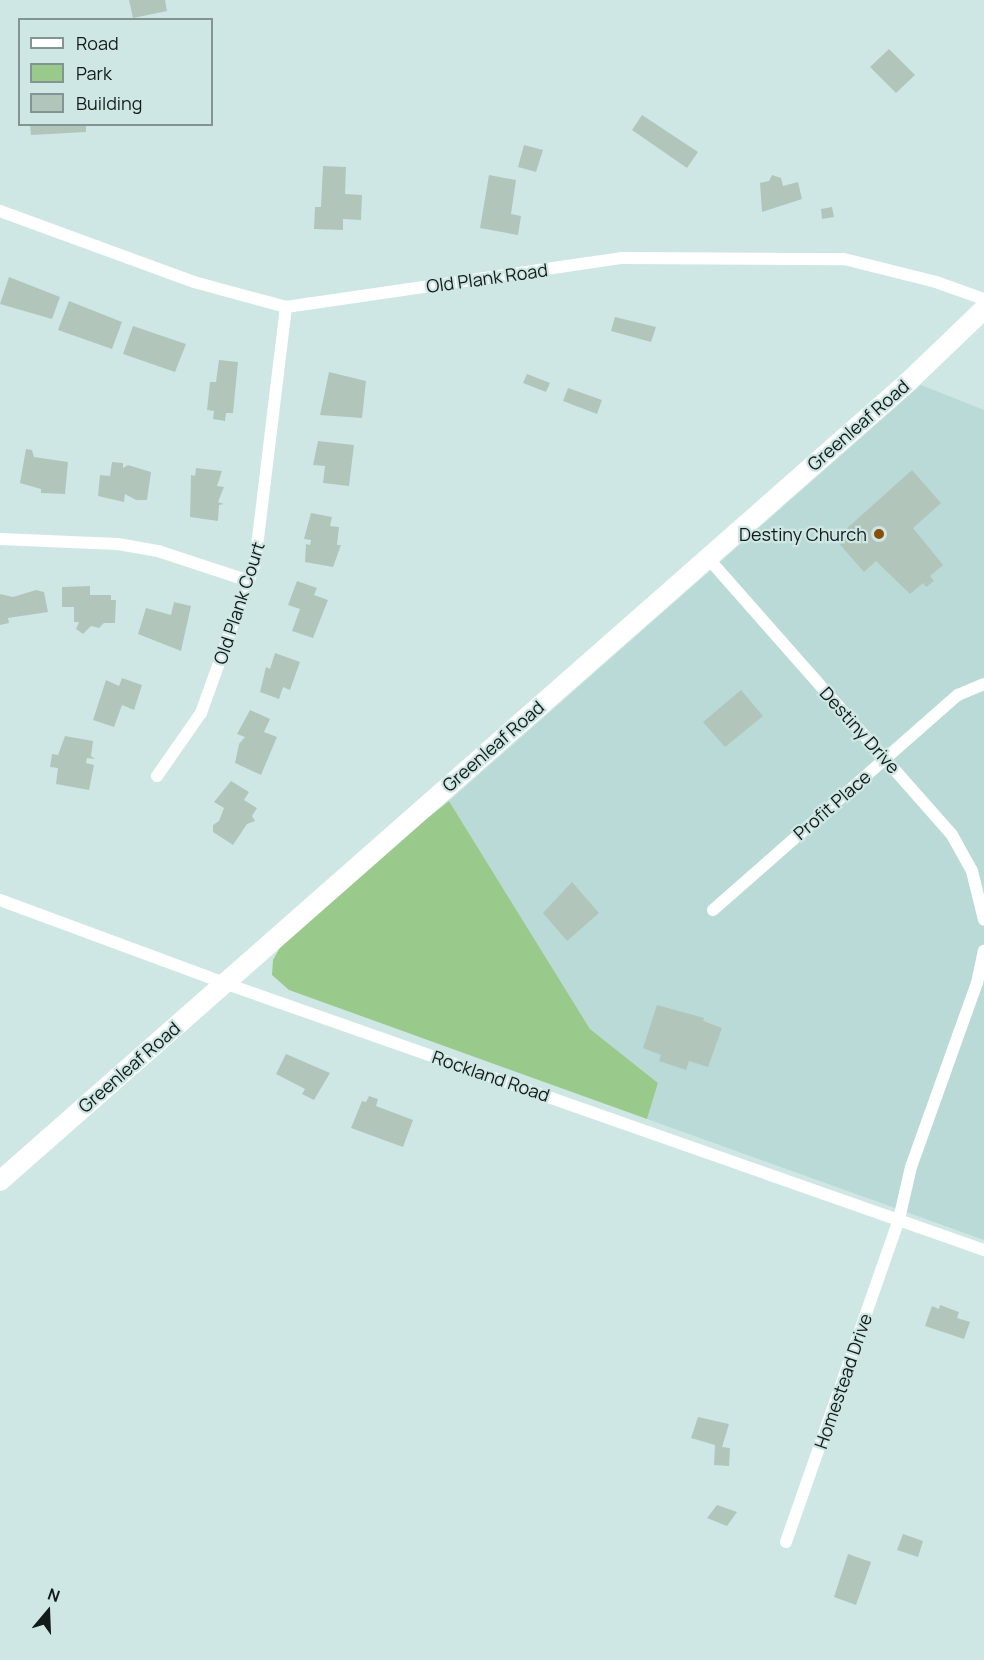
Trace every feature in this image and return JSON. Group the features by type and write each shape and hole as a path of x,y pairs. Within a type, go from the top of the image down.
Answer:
{"main road":[{"name":"Greenleaf Road","path":"0,1181 909,381 984,309"}],"street":[{"name":"Old Plank Road","path":"0,211 194,282 286,307 621,258 844,259 936,282 984,299"},
{"name":"Old Plank Court","path":"157,776 201,713 249,581 262,528 286,307"},
{"path":"0,539 118,544 158,551 249,581"},
{"name":"Destiny Drive","path":"707,557 886,758 963,853 978,888 984,920"},
{"name":"Profit Place","path":"712,910 958,695 984,684"},
{"name":"Rockland Road","path":"0,900 224,983 984,1250"},
{"path":"899,1219 911,1167 977,983 984,951"},
{"name":"Homestead Drive","path":"786,1542 899,1219"}],"shaded area":[{"path":"921,385 984,410 984,1240 647,1119 658,1083 590,1029 449,801"}],"green space":[{"path":"449,801 590,1029 658,1083 647,1119 289,990 272,975 273,960 283,942 367,866"}],"building":[{"path":"129,0 165,0 167,11 133,18"},
{"path":"889,49 915,75 896,93 870,67"},
{"path":"642,115 698,152 687,168 632,130"},
{"path":"30,126 86,126 86,132 31,135"},
{"path":"524,145 543,150 536,172 518,167"},
{"path":"323,166 346,167 345,194 362,195 361,220 343,219 343,230 314,229 315,207 321,207"},
{"path":"489,175 516,180 511,214 521,216 518,235 480,228"},
{"path":"772,175 781,178 783,186 798,182 802,199 762,212 760,183 769,181"},
{"path":"832,207 834,217 822,219 821,209"},
{"path":"9,277 60,297 52,319 0,304"},
{"path":"69,301 122,322 112,349 58,330"},
{"path":"615,317 656,327 651,342 611,331"},
{"path":"133,326 186,344 175,372 123,354"},
{"path":"219,360 238,362 233,413 226,413 225,421 213,419 214,411 207,410 210,382 216,382"},
{"path":"329,372 366,381 362,418 320,415"},
{"path":"527,374 550,383 546,392 523,383"},
{"path":"568,388 602,400 597,414 563,401"},
{"path":"318,441 354,445 349,486 323,483 325,466 313,465"},
{"path":"26,449 32,450 34,457 68,462 65,494 41,493 41,489 20,483"},
{"path":"112,462 123,463 123,468 128,465 151,472 147,500 136,500 125,494 124,502 98,496 100,475 110,476"},
{"path":"196,468 222,471 217,486 224,487 218,502 224,504 219,505 218,521 190,517 191,475 195,476"},
{"name":"Destiny Church","path":"912,470 941,503 913,528 943,565 930,576 934,581 926,587 923,583 910,594 876,561 864,572 835,539"},
{"path":"311,513 332,517 330,526 339,527 337,545 341,545 333,567 305,562 306,544 310,545 311,540 304,539"},
{"path":"297,581 317,588 314,595 328,600 313,638 292,631 300,609 288,605"},
{"path":"90,586 90,595 111,595 111,600 116,600 115,623 104,623 99,628 91,626 83,634 76,629 79,622 74,622 74,607 62,607 62,587"},
{"path":"36,590 44,592 48,612 8,618 9,623 0,625 0,594 13,597"},
{"path":"174,602 191,606 181,651 138,634 146,608 171,615"},
{"path":"275,653 300,662 290,690 283,687 279,699 260,692 266,667 270,669"},
{"path":"122,678 142,685 134,710 122,705 114,727 93,720 106,680 119,686"},
{"path":"741,690 763,716 725,747 703,722"},
{"path":"250,710 270,719 264,732 277,737 261,775 235,763 239,744 245,737 237,734"},
{"path":"65,736 93,741 91,756 95,759 87,758 86,763 94,765 89,790 56,784 58,768 50,767 52,754 58,755"},
{"path":"231,781 249,792 244,800 257,808 252,816 255,821 247,824 233,845 213,832 213,825 219,821 224,808 214,802"},
{"path":"572,882 599,913 567,941 543,913"},
{"path":"657,1005 704,1018 703,1021 722,1028 708,1067 689,1061 686,1070 659,1061 661,1055 643,1048"},
{"path":"286,1054 330,1073 314,1100 302,1094 305,1089 276,1074"},
{"path":"369,1096 378,1099 376,1106 413,1120 403,1147 351,1128 362,1101 366,1102"},
{"path":"940,1305 959,1312 957,1318 970,1322 964,1339 925,1326 932,1306 939,1309"},
{"path":"698,1417 729,1424 722,1447 730,1448 729,1466 714,1465 715,1445 691,1438"},
{"path":"717,1505 737,1512 727,1526 707,1518"},
{"path":"903,1534 923,1541 918,1557 897,1550"},
{"path":"848,1554 871,1562 856,1605 834,1597"}],"place":[{"name":"Destiny Church","path":"879,534"}]}
